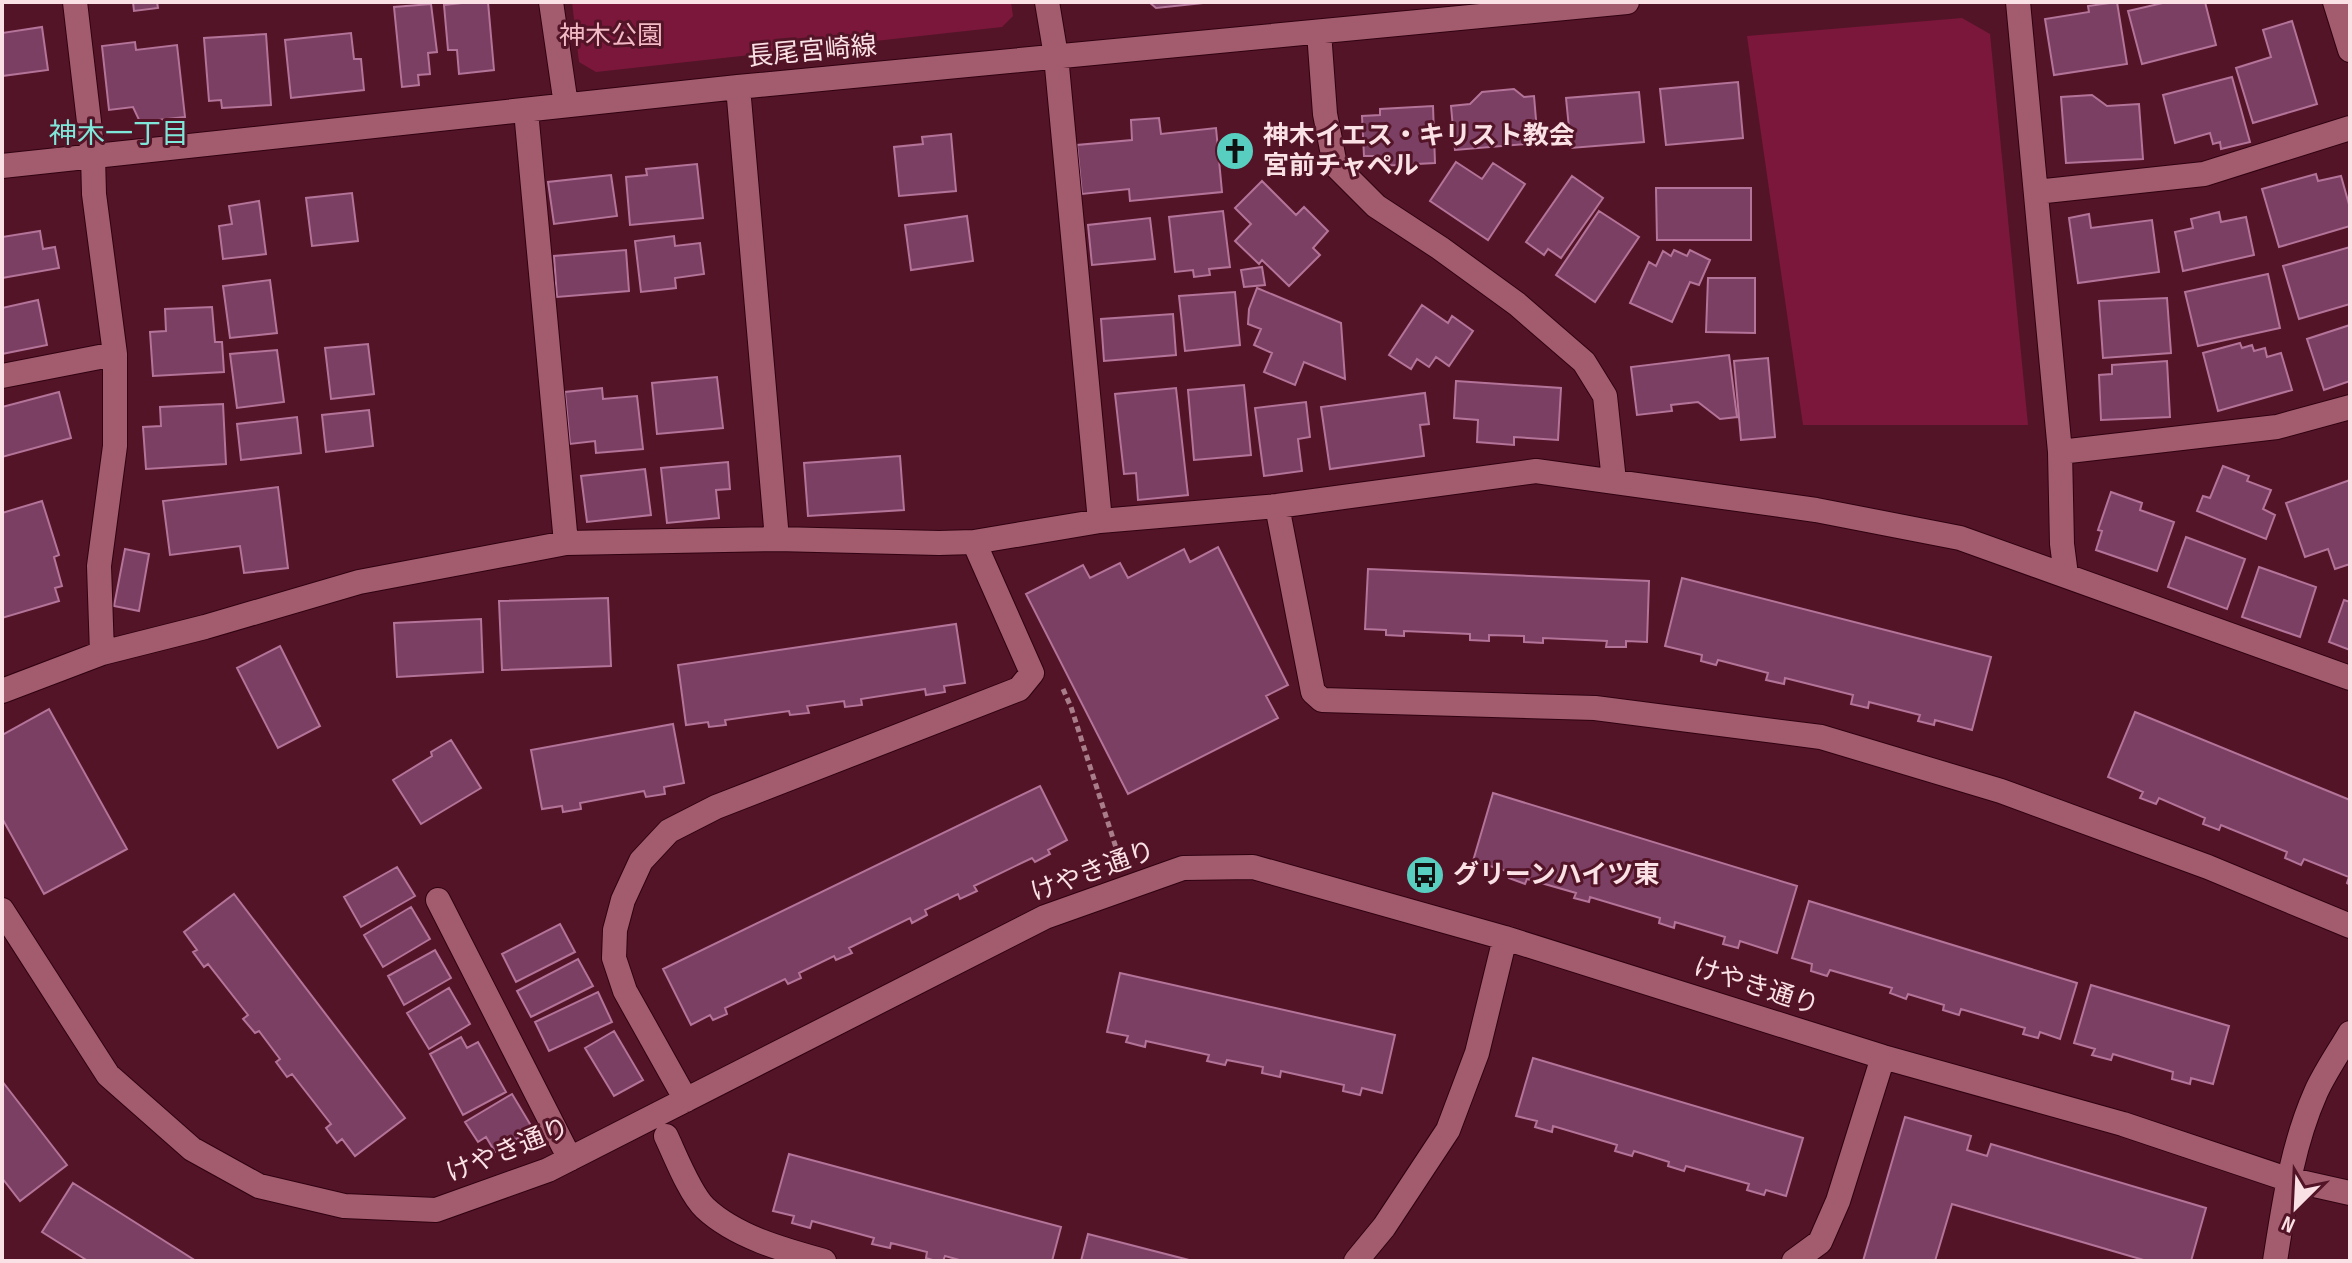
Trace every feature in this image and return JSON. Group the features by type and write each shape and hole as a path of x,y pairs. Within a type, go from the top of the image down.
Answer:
{"street":[{"path":"75,2 93,156 94,194 115,354 115,446 99,566 102,653"},
{"path":"551,2 566,105"},
{"path":"1047,2 1056,56 1100,521"},
{"name":"長尾宮崎線","path":"2,166 738,87 1627,2"},
{"path":"2018,2 2060,452 2062,544 2066,575"},
{"path":"2335,2 2350,50"},
{"path":"1319,32 1325,114 1335,165 1376,206 1517,304 1584,362 1605,396 1614,481"},
{"path":"738,87 777,539"},
{"path":"526,111 566,543"},
{"path":"2036,192 2204,174 2350,128"},
{"path":"2,376 115,354"},
{"path":"2060,452 2277,427 2350,407"},
{"path":"2,691 102,653 359,582 566,543 777,539 974,542 1100,521 1277,506 1536,471 1816,510 1960,538 2350,678"},
{"path":"1277,506 1313,692 1322,700 1595,708 1821,737 2001,791 2208,867 2350,926"},
{"path":"686,1100 625,991 614,958 615,930 623,900 641,861 669,831 716,807 1019,689 1032,673 974,542"},
{"name":"けやき通り","path":"2,910 108,1075 192,1149 259,1186 344,1206 436,1210 548,1170 1045,917 1183,868 1253,867 1505,938 1883,1057 2123,1124 2287,1179 2350,1193"},
{"path":"438,900 570,1159"},
{"path":"1356,1261 1384,1227 1448,1130 1477,1053 1505,938"},
{"path":"2275,1261 2287,1179 2316,1092 2350,1033"},
{"path":"1794,1261 1820,1242 1838,1201 1883,1057"},
{"path":"666,1136 703,1206 743,1233 824,1261"}],"path":[{"path":"1058,679 1071,707 1121,862"}],"green space":[{"name":"神木公園","path":"572,2 1011,2 1013,16 1002,27 596,72 579,62"},
{"path":"1962,18 1990,34 2028,425 1803,425 1747,36"}],"building":[{"path":"133,2 157,2 158,8 134,11"},
{"path":"488,2 494,70 459,74 457,50 448,50 444,5"},
{"path":"1149,2 1213,2 1156,8"},
{"path":"2117,2 2127,64 2054,75 2045,19 2089,12 2088,6"},
{"path":"2167,2 2205,2 2216,45 2142,64 2128,11"},
{"path":"431,4 437,52 428,53 430,74 418,75 419,85 402,87 394,7"},
{"path":"2292,21 2317,104 2253,123 2236,68 2271,57 2263,30"},
{"path":"42,27 48,70 2,76 2,33"},
{"path":"351,33 354,59 361,59 364,90 291,98 285,40"},
{"path":"266,34 271,105 222,108 221,100 209,101 204,38"},
{"path":"135,42 136,50 177,45 185,117 140,122 133,107 109,110 102,46"},
{"path":"2232,77 2250,142 2221,149 2220,142 2213,144 2210,133 2175,143 2163,95"},
{"path":"1738,82 1743,138 1666,145 1660,89"},
{"path":"1514,89 1524,97 1534,96 1538,143 1455,150 1451,106 1470,104 1482,92"},
{"path":"1639,92 1644,142 1571,148 1566,98"},
{"path":"2092,95 2107,106 2139,104 2143,159 2066,163 2061,97"},
{"path":"1433,106 1435,163 1380,166 1379,156 1364,156 1362,116 1380,115 1380,109"},
{"path":"1159,118 1161,134 1216,128 1222,192 1130,201 1129,189 1082,194 1077,145 1132,140 1131,120"},
{"path":"951,134 956,191 899,196 894,147 923,144 922,137"},
{"path":"1456,162 1482,179 1493,163 1525,184 1488,240 1430,201"},
{"path":"697,164 703,218 630,225 626,177 647,175 646,169"},
{"path":"2316,174 2318,181 2341,176 2350,208 2350,226 2279,247 2262,189"},
{"path":"611,175 617,216 554,224 548,182"},
{"path":"1572,176 1603,198 1561,258 1548,249 1544,255 1526,242"},
{"path":"1262,181 1296,215 1304,207 1328,231 1313,248 1320,255 1289,286 1262,260 1259,264 1235,241 1251,224 1235,208"},
{"path":"1656,188 1751,188 1751,240 1657,240"},
{"path":"352,193 358,241 312,246 306,198"},
{"path":"259,201 266,254 223,259 219,226 232,224 229,206"},
{"path":"1223,211 1230,267 1209,269 1210,275 1194,277 1193,270 1175,272 1169,217"},
{"path":"1599,211 1639,237 1595,302 1556,275"},
{"path":"2219,212 2221,222 2246,217 2254,255 2183,271 2175,232 2193,228 2191,219"},
{"path":"2089,214 2091,228 2152,220 2159,272 2078,283 2069,218"},
{"path":"967,216 973,261 911,270 905,225"},
{"path":"1150,218 1155,259 1092,265 1088,225"},
{"path":"40,231 43,249 55,247 59,268 2,278 2,237"},
{"path":"674,236 675,246 700,243 704,274 675,278 676,288 641,292 635,241"},
{"path":"2350,247 2350,304 2299,319 2283,266"},
{"path":"626,250 629,291 557,297 554,256"},
{"path":"1674,250 1687,256 1690,250 1710,260 1699,285 1690,282 1672,322 1630,303 1649,262 1656,266 1663,251 1671,256"},
{"path":"1262,267 1265,285 1244,287 1241,270"},
{"path":"2268,274 2280,328 2198,346 2185,292"},
{"path":"1708,278 1755,278 1755,333 1706,332"},
{"path":"270,280 277,333 230,338 223,286"},
{"path":"1257,288 1341,323 1345,379 1304,362 1295,385 1264,372 1272,353 1254,345 1261,329 1248,324 1249,309"},
{"path":"1235,292 1240,345 1185,351 1179,296"},
{"path":"2167,298 2171,353 2103,358 2099,301"},
{"path":"38,300 47,345 2,354 2,308"},
{"path":"1422,305 1448,323 1452,316 1473,331 1449,366 1436,357 1429,367 1417,359 1411,369 1389,355"},
{"path":"212,307 215,342 222,342 224,372 153,376 150,332 166,331 165,309"},
{"path":"1173,314 1176,355 1104,361 1101,319"},
{"path":"2350,325 2350,381 2324,390 2307,339"},
{"path":"2240,343 2242,348 2252,345 2254,351 2265,348 2267,357 2281,353 2292,390 2218,411 2203,353"},
{"path":"368,344 374,394 331,399 325,348"},
{"path":"277,350 284,402 237,408 230,354"},
{"path":"1729,355 1737,417 1720,419 1698,402 1671,405 1672,411 1637,415 1631,367"},
{"path":"1768,358 1775,437 1741,440 1734,361"},
{"path":"2167,361 2170,417 2101,420 2099,375 2112,374 2112,365"},
{"path":"717,377 723,428 657,434 652,383"},
{"path":"1456,381 1561,388 1558,440 1514,437 1514,445 1477,442 1478,420 1454,418"},
{"path":"1244,385 1251,455 1194,460 1188,390"},
{"path":"602,388 603,399 637,396 643,449 596,453 595,441 570,444 565,392"},
{"path":"1176,388 1188,495 1138,500 1136,473 1124,474 1115,394"},
{"path":"59,392 71,438 2,457 2,407"},
{"path":"1425,393 1429,424 1420,425 1424,456 1330,469 1321,407"},
{"path":"1306,402 1310,437 1298,439 1302,471 1264,476 1255,408"},
{"path":"223,404 226,464 146,469 143,427 161,426 160,407"},
{"path":"369,410 373,446 326,452 322,415"},
{"path":"297,417 301,453 241,460 237,424"},
{"path":"900,456 904,510 808,516 804,463"},
{"path":"728,462 730,489 716,490 719,518 667,523 661,468"},
{"path":"2223,466 2249,476 2247,481 2271,490 2263,509 2275,515 2266,539 2197,511 2203,496 2210,498"},
{"path":"645,469 651,515 587,522 581,476"},
{"path":"2350,480 2350,564 2335,569 2328,549 2305,557 2286,503"},
{"path":"278,487 288,568 244,573 240,546 170,555 163,501"},
{"path":"2111,492 2142,503 2140,510 2174,522 2157,571 2096,550 2102,531 2098,530"},
{"path":"42,501 59,555 54,557 62,586 55,588 59,601 2,618 2,513"},
{"path":"2186,537 2245,559 2227,609 2168,587"},
{"path":"1218,547 1288,685 1266,696 1278,718 1128,794 1026,594 1083,565 1090,578 1120,563 1128,578 1184,549 1190,562"},
{"path":"125,549 149,554 139,611 114,606"},
{"path":"2259,567 2316,587 2300,637 2242,617"},
{"path":"1368,569 1649,581 1647,642 1626,641 1626,647 1606,647 1607,641 1543,638 1543,643 1524,642 1524,636 1489,635 1489,641 1470,640 1470,634 1404,631 1404,636 1386,635 1386,630 1365,629"},
{"path":"1682,578 1991,657 1972,730 1935,720 1934,725 1918,721 1920,715 1869,702 1868,708 1851,704 1853,695 1785,678 1784,684 1766,680 1768,673 1718,660 1716,665 1701,661 1702,655 1665,646"},
{"path":"608,598 611,666 502,670 499,601"},
{"path":"2344,600 2350,602 2350,650 2329,642"},
{"path":"481,619 483,672 397,677 394,623"},
{"path":"956,624 965,683 944,686 945,692 926,695 925,689 861,699 862,705 845,707 844,701 807,706 809,713 790,715 789,711 725,720 726,725 709,727 708,722 686,725 678,665"},
{"path":"280,646 320,726 278,748 237,668"},
{"path":"49,709 127,849 44,894 2,818 2,735"},
{"path":"2135,712 2350,800 2350,885 2347,883 2349,877 2304,859 2301,865 2285,858 2287,852 2221,825 2219,830 2203,824 2205,818 2159,798 2156,804 2140,798 2143,792 2108,777"},
{"path":"673,724 684,783 664,787 665,794 646,797 644,791 580,803 581,809 563,812 562,806 542,809 531,750"},
{"path":"451,740 481,788 421,824 393,780"},
{"path":"1040,786 1067,840 1048,850 1050,854 1035,862 1032,858 974,886 977,891 960,899 958,894 925,910 927,915 912,923 910,918 849,948 852,953 836,960 834,956 799,973 801,978 788,984 785,979 725,1008 727,1014 713,1020 710,1015 691,1025 663,969"},
{"path":"1493,793 1797,886 1777,953 1740,941 1738,948 1723,944 1725,937 1675,922 1674,928 1659,923 1660,918 1590,897 1589,902 1574,898 1576,893 1527,879 1525,884 1509,878 1510,872 1473,861"},
{"path":"397,867 415,896 361,927 344,897"},
{"path":"234,894 405,1118 355,1156 342,1139 337,1143 326,1128 331,1124 292,1074 287,1077 276,1062 280,1059 259,1031 255,1033 243,1019 248,1015 208,964 204,967 193,952 197,950 184,932"},
{"path":"1809,901 2077,983 2060,1039 2040,1032 2038,1038 2023,1034 2025,1028 1961,1009 1959,1015 1943,1010 1944,1005 1908,994 1906,999 1890,993 1892,988 1830,970 1827,976 1811,971 1812,964 1792,958"},
{"path":"411,907 430,939 383,967 364,935"},
{"path":"560,924 575,952 516,982 502,954"},
{"path":"435,950 451,978 404,1005 388,976"},
{"path":"578,959 593,986 531,1017 517,991"},
{"path":"1120,973 1395,1035 1382,1093 1362,1088 1360,1095 1343,1091 1344,1085 1281,1071 1280,1077 1262,1073 1263,1067 1227,1060 1225,1065 1207,1061 1209,1055 1146,1041 1145,1047 1126,1042 1128,1036 1107,1032"},
{"path":"2091,985 2229,1026 2213,1084 2191,1078 2190,1084 2172,1079 2173,1072 2113,1054 2111,1060 2092,1055 2095,1049 2074,1043"},
{"path":"449,988 470,1024 429,1049 407,1013"},
{"path":"598,992 612,1022 549,1051 535,1022"},
{"path":"614,1031 643,1080 614,1096 585,1048"},
{"path":"461,1037 467,1048 478,1042 506,1092 463,1115 430,1054"},
{"path":"1533,1058 1803,1138 1786,1196 1766,1190 1764,1195 1747,1190 1749,1184 1686,1166 1684,1171 1668,1166 1669,1162 1634,1151 1632,1156 1615,1151 1617,1145 1553,1126 1552,1132 1535,1127 1537,1121 1516,1116"},
{"path":"2,1081 67,1165 20,1201 2,1178"},
{"path":"512,1094 533,1129 495,1152 486,1137 478,1142 465,1122"},
{"path":"1905,1117 1971,1136 1967,1150 1987,1156 1991,1144 2206,1208 2191,1261 2147,1261 1952,1204 1935,1261 1863,1261"},
{"path":"789,1154 1061,1227 1052,1261 963,1261 945,1256 943,1261 936,1261 926,1258 927,1252 891,1243 890,1248 872,1244 874,1238 812,1221 810,1228 792,1223 794,1216 773,1211"},
{"path":"73,1183 196,1261 88,1261 42,1232"},
{"path":"1088,1234 1193,1261 1081,1261"}],"place":[{"name":"神木イエス・キリスト教会 宮前チャペル","path":"1235,151"},
{"name":"グリーンハイツ東","path":"1425,875"}],"district":[{"name":"神木一丁目","path":"119,134"}]}
